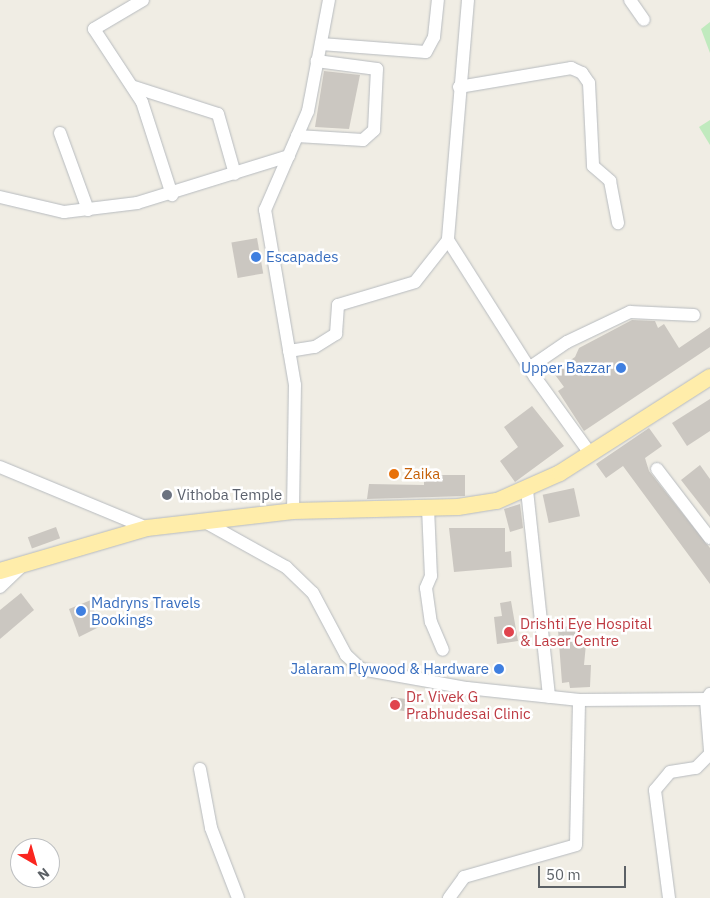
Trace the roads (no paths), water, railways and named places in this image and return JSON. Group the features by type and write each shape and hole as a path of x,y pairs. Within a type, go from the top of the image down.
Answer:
{"main road":[{"path":"0,570 147,528 293,511 428,508 496,501 528,490 710,377"}],"street":[{"path":"143,0 94,29 134,87 172,195"},
{"path":"293,511 295,385 265,210 308,110 329,0"},
{"path":"321,44 426,52 434,37 438,0"},
{"path":"290,351 315,347 336,334 338,305 415,282 448,240 459,87 468,0"},
{"path":"630,0 644,20"},
{"path":"297,136 363,140 374,130 380,82 377,69 317,62"},
{"path":"459,87 571,68 582,73 589,84 593,166 610,181 618,223"},
{"path":"134,87 218,114 234,174"},
{"path":"60,133 88,210"},
{"path":"0,197 54,211 88,210 172,195 288,156"},
{"path":"448,240 529,368 589,452"},
{"path":"529,368 566,342 630,312 694,316"},
{"path":"0,467 147,528"},
{"path":"657,469 710,538"},
{"path":"528,490 549,697"},
{"path":"428,508 431,576 426,588 432,622 442,650"},
{"path":"205,522 286,567 313,593 346,655 361,669 578,700 709,698 710,752 696,768 670,772 655,790 669,898"},
{"path":"0,587 26,562"},
{"path":"449,898 464,877 576,845 578,700"},
{"path":"200,769 211,828 238,898"}],"place":[{"name":"Escapades","path":"256,257"},
{"name":"Upper Bazzar","path":"621,368"},
{"name":"Zaika","path":"394,474"},
{"name":"Vithoba Temple","path":"167,495"},
{"name":"Madryns Travels Bookings","path":"81,611"},
{"name":"Drishti Eye Hospital & Laser Centre","path":"509,632"},
{"name":"Jalaram Plywood & Hardware","path":"499,669"},
{"name":"Dr. Vivek G Prabhudesai Clinic","path":"395,705"}]}
